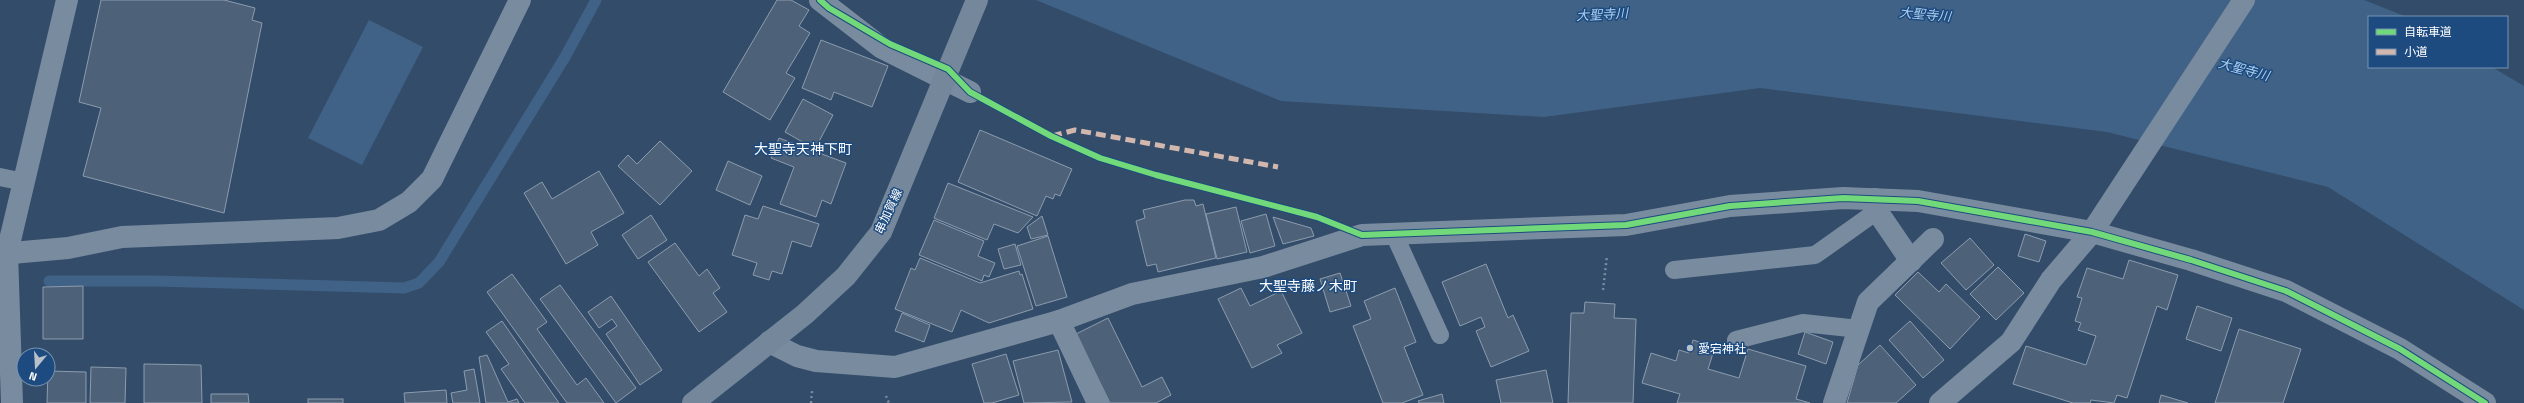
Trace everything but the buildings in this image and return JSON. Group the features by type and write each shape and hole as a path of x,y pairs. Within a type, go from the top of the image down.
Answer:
{"main road":[{"name":"串加賀線","path":"693,403 769,342 846,276 881,232 977,0"}],"street":[{"path":"12,403 4,254 24,182 67,0"},
{"path":"4,254 68,248 122,237 338,228 379,220 409,202 432,179 520,0"},
{"path":"820,0 882,48 945,78 970,92"},
{"path":"1940,403 2011,342 2051,280 2092,232 2244,0"},
{"path":"769,342 797,356 816,361 895,367 1058,321 1132,294 1263,266 1362,235 1626,225 1730,206 1843,198 1876,205 1918,201 2092,232 2190,260 2286,291 2400,348 2485,403"},
{"path":"1876,205 1911,261"},
{"path":"1834,403 1868,302 1933,239"},
{"path":"1058,321 1098,403"}],"lane":[{"path":"0,177 24,182"},
{"path":"1674,270 1815,255 1876,205"},
{"path":"1394,234 1440,335"},
{"path":"1736,340 1803,323 1859,329"}],"water":[{"name":"大聖寺川","path":"1036,0 2364,0 2404,16 2368,16 2368,68 2494,68 2524,86 2524,310 2328,187 2107,132 1760,88 1544,117 1281,101"},
{"path":"369,20 423,47 362,165 308,138"}],"waterway":[{"path":"49,281 155,281 404,288 419,283 439,262 565,57 596,0"}],"marked path":[{"path":"1052,136 1075,130 1278,167"}],"cycle path":[{"path":"820,0 829,8 890,44 948,69 970,92 1051,136 1100,158 1156,175 1317,217 1362,235 1626,225 1730,206 1843,198 1918,201 2092,232 2191,260 2286,291 2400,349 2485,403"}],"place":[{"name":"愛宕神社","path":"1690,348"}],"district":[{"name":"大聖寺天神下町","path":"803,148"},
{"name":"大聖寺藤ノ木町","path":"1308,285"}]}
